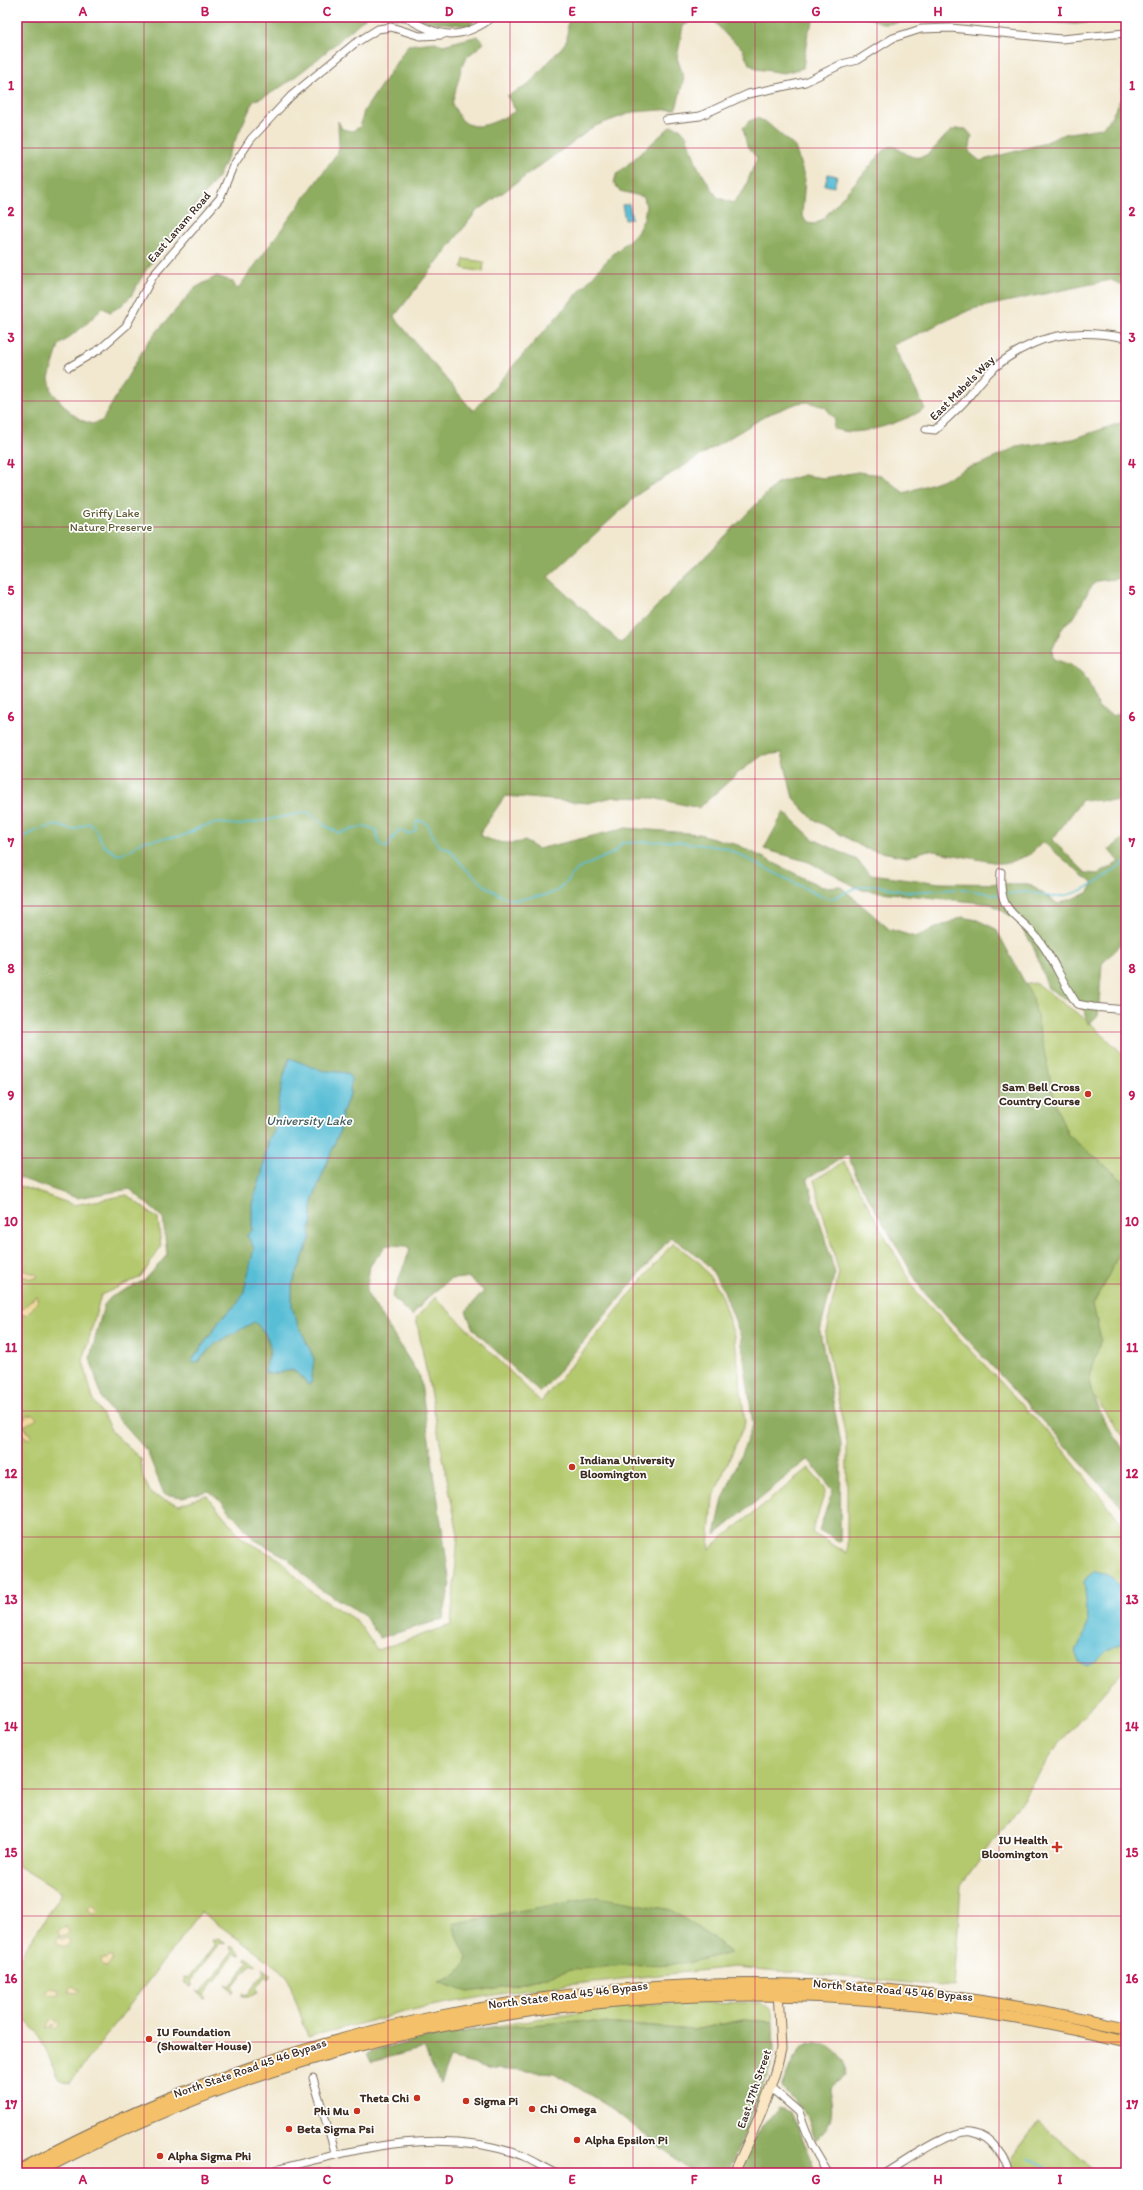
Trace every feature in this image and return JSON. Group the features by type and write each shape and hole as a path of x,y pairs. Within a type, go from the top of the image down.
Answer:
{"highway":[{"path":"778,1990 870,1989 956,1998 1126,2028"},
{"name":"North State Road 45 46 Bypass","path":"17,2172 97,2131 168,2100 241,2072 307,2055 416,2032 538,2009 651,1997 778,1990 946,2007 1047,2023 1126,2041"},
{"name":"North State Road 45 46 Bypass","path":"36,2173 94,2144 169,2110 307,2055"}],"main road":[{"name":"East 17th Street","path":"734,2173 770,2087 780,2049 778,1990"}],"street":[{"path":"405,17 425,29 442,35"},
{"name":"East Lanam Road","path":"68,367 100,349 126,326 152,276 220,198 233,166 251,139 291,96 354,44 378,29 391,28 420,36 442,35 469,30 493,17"},
{"path":"666,120 700,116 748,94 800,84 842,64 858,60 893,38 921,29 951,28 1061,39 1126,33"},
{"name":"East Mabels Way","path":"926,429 935,430 965,401 993,369 1034,344 1059,335 1082,332 1104,333 1126,338"},
{"path":"1001,872 1000,884 1004,901 1013,916 1033,932 1042,944 1067,990 1077,1004 1126,1010"},
{"path":"313,2078 336,2155"},
{"path":"770,2087 799,2112 812,2146 828,2173"},
{"path":"886,2173 946,2139 959,2133 971,2132 992,2142 1001,2154 1009,2169 1009,2173"},
{"path":"263,2173 336,2155 400,2142 439,2141 465,2143 524,2156 556,2173"}],"green space":[{"name":"Griffy Lake Nature Preserve","path":"17,17 366,17 294,77 279,88 254,100 218,177 146,270 131,296 121,306 110,312 103,308 84,326 59,345 49,378 52,392 71,413 81,420 92,424 102,421 147,343 195,288 217,276 233,282 237,290 335,156 339,148 338,121 342,129 352,131 360,127 364,111 408,45 435,42 443,45 478,36 484,43 467,57 462,66 452,104 462,120 468,124 482,126 497,121 516,111 507,96 527,86 562,47 567,40 568,22 571,17 699,17 683,26 677,58 684,78 676,109 633,112 595,126 476,212 394,317 473,411 610,257 637,233 644,218 646,207 644,197 620,191 614,183 616,175 671,126 680,128 686,135 698,167 717,197 733,203 744,190 757,158 747,146 743,128 749,121 757,118 766,122 795,147 805,179 802,215 807,223 815,224 823,219 885,149 893,146 913,157 920,157 927,155 952,131 966,129 972,136 969,152 980,161 1042,144 1064,134 1101,128 1108,122 1122,95 1123,64 1126,65 1126,287 1111,280 972,309 893,345 925,409 905,419 880,428 854,432 833,428 835,419 825,407 808,402 798,403 767,415 641,492 548,577 621,643 777,483 804,475 823,478 858,472 881,475 904,493 950,477 966,468 984,463 1016,447 1073,439 1126,421 1126,539 1123,578 1097,581 1091,586 1075,616 1063,626 1052,650 1053,659 1073,667 1084,676 1088,682 1098,708 1114,716 1126,710 1126,801 1082,800 1052,840 1086,873 1099,874 1119,862 1109,850 1126,836 1126,938 1102,964 1098,1016 1088,1024 1085,1011 1048,988 1033,946 1016,919 991,904 862,890 809,862 764,849 784,812 813,839 857,860 870,874 940,883 1029,884 1058,904 1088,893 1093,885 1091,882 1043,842 1029,855 1004,864 928,850 907,857 866,849 812,818 793,798 782,753 763,755 738,773 699,808 653,798 613,797 588,803 505,796 481,831 481,836 503,843 525,841 538,849 626,828 699,834 738,845 822,887 840,886 889,929 915,937 962,917 977,920 996,929 1033,998 1056,1106 1068,1135 1126,1183 1126,1241 1093,1305 1101,1339 1089,1381 1093,1397 1105,1422 1126,1453 1126,1512 922,1290 858,1180 848,1155 807,1178 835,1273 820,1331 841,1444 840,1542 819,1530 833,1490 808,1459 715,1535 723,1499 753,1425 741,1337 724,1291 711,1269 702,1259 671,1237 540,1393 473,1329 466,1311 484,1291 469,1278 450,1279 426,1299 412,1316 392,1297 410,1250 407,1246 386,1245 370,1266 366,1292 420,1377 450,1584 443,1619 380,1638 363,1614 318,1588 286,1557 255,1540 221,1501 209,1491 182,1497 164,1494 147,1451 103,1402 90,1358 104,1305 111,1297 145,1280 167,1255 163,1218 130,1189 77,1198 17,1177","holes":["289,1058 319,1070 347,1073 350,1094 342,1113 340,1130 313,1198 310,1239 292,1285 292,1308 314,1359 311,1383 307,1384 297,1373 285,1371 275,1374 265,1365 269,1353 268,1341 263,1331 254,1322 215,1344 198,1362 192,1360 221,1319 238,1303 244,1291 254,1248 247,1235 252,1230 252,1204 261,1177 269,1138 274,1132 283,1078"]},
{"path":"388,17 477,17 470,26"},
{"path":"710,17 816,17 808,32 803,68 784,73 757,69 749,64 742,48 729,38"},
{"path":"865,17 1126,17 1126,21 1107,20 1076,24 977,18 924,20 885,24"},
{"path":"464,259 484,262 483,272 462,268"},
{"name":"Sam Bell Cross Country Course","path":"1035,983 1088,1021 1126,1057 1126,1188 1060,1131 1023,985"},
{"path":"844,1162 916,1292 1056,1441 1126,1528 1126,1666 1056,1748 1016,1809 961,1885 954,1987 734,1967 529,1989 420,2008 308,2037 287,1975 201,1912 70,2083 60,2080 37,2032 22,2018 17,2018 17,1962 62,1893 17,1865 17,1185 74,1205 127,1195 158,1219 161,1247 141,1277 101,1295 83,1361 93,1399 113,1433 141,1459 143,1478 152,1495 179,1505 206,1495 243,1539 279,1559 314,1594 357,1621 377,1650 451,1625 458,1535 416,1318 435,1297 541,1402 673,1243 700,1263 720,1292 735,1339 745,1423 713,1497 709,1549 809,1468 826,1489 812,1533 847,1553 847,1443 825,1336 839,1273 814,1180"},
{"path":"1126,1230 1126,1440 1081,1379 1090,1295"},
{"path":"598,1897 672,1910 732,1952 683,1964 624,1965 571,1970 511,1986 468,1992 438,1982 448,1979 457,1973 463,1966 467,1956 462,1948 453,1924"},
{"path":"219,1938 226,1943 220,1942 190,1982 193,1985 190,1987 185,1983 184,1977 189,1978 215,1944 212,1940"},
{"path":"231,1946 241,1954 239,1955 235,1953 204,1995 207,1998 205,1999 197,1991 201,1993 233,1951 230,1949"},
{"path":"246,1957 256,1964 255,1966 251,1964 232,1988 235,1991 234,1993 225,1985 230,1987 248,1962"},
{"path":"262,1968 271,1976 269,1979 265,1976 256,1988 258,1992 251,1996 243,1996 243,1993 247,1995 264,1972"},
{"path":"696,2002 761,2003 769,2007 771,2010 773,2022 743,2020 693,2030 578,2021 455,2033 589,2010 630,2005"},
{"path":"743,2020 773,2022 774,2053 769,2071 728,2173 693,2173 611,2108 554,2073 492,2069 450,2058 440,2084 424,2048 371,2062 367,2053 434,2036 491,2028 578,2021 693,2030"},
{"path":"809,2043 829,2047 841,2058 845,2068 843,2077 829,2089 832,2111 831,2117 826,2129 815,2140 808,2117 782,2088 794,2057 800,2048"},
{"path":"779,2107 791,2111 816,2173 737,2173 759,2130"},
{"path":"1038,2122 1098,2173 1012,2173 1012,2157"},
{"path":"330,2167 331,2173 304,2173"}],"sand":[{"path":"17,1269 36,1274 38,1277 32,1279 17,1275"},
{"path":"36,1296 38,1302 27,1315 17,1314"},
{"path":"33,1415 37,1418 36,1420 23,1426 22,1421 27,1416"},
{"path":"23,1428 26,1428 27,1432 29,1432 31,1437 29,1439 25,1437 21,1431"},
{"path":"93,1904 98,1911 95,1914 91,1914 88,1908"},
{"path":"66,1926 69,1932 65,1936 60,1936 58,1932"},
{"path":"59,1937 62,1939 68,1938 70,1942 66,1946 60,1946 56,1941"},
{"path":"110,1955 113,1959 107,1966 101,1964 102,1959 106,1959"},
{"path":"74,1986 76,1989 80,1989 78,1993 68,1992 70,1988"},
{"path":"50,1987 58,1989 59,1993 56,1995 47,1993 46,1990"},
{"path":"52,2019 60,2025 55,2030 52,2029 54,2025 50,2028 46,2028"}],"water":[{"path":"828,174 837,176 834,187 825,185"},
{"path":"629,204 632,219 625,220 622,205"},
{"name":"University Lake","path":"290,1058 319,1070 347,1073 351,1078 350,1094 342,1113 340,1130 313,1198 310,1239 292,1285 292,1307 314,1359 311,1383 307,1384 303,1378 293,1370 270,1374 265,1372 270,1353 270,1344 264,1332 254,1322 215,1344 197,1362 193,1363 192,1361 221,1319 238,1303 244,1291 254,1248 247,1235 252,1230 252,1204 261,1177 269,1138 274,1132 283,1078"},
{"path":"1095,1571 1108,1574 1126,1592 1126,1641 1108,1650 1096,1662 1087,1666 1079,1661 1075,1652 1083,1637 1088,1620 1084,1582 1087,1577"}],"waterway":[{"path":"17,841 35,831 56,825 73,830 89,823 95,829 104,846 118,855 132,849 143,841 182,836 201,827 218,823 240,825 308,812 324,825 339,833 365,826 376,830 379,844 387,848 398,830 410,834 416,830 417,821 423,821 428,825 438,845 450,850 465,868 484,885 501,896 515,900 546,895 557,891 578,869 615,852 622,843 672,841 726,848 818,895 831,899 855,888 876,885 905,892 962,889 998,895"},
{"path":"1008,894 1029,892 1054,897 1064,896 1093,885 1126,861"},
{"path":"1028,2158 1056,2173"}],"place":[{"name":"Sam Bell Cross Country Course","path":"1088,1094"},
{"name":"Indiana University Bloomington","path":"572,1467"},
{"name":"IU Health Bloomington","path":"1057,1847"},
{"name":"IU Foundation (Showalter House)","path":"149,2039"},
{"name":"Theta Chi","path":"417,2098"},
{"name":"Sigma Pi","path":"466,2101"},
{"name":"Chi Omega","path":"532,2109"},
{"name":"Phi Mu","path":"357,2111"},
{"name":"Beta Sigma Psi","path":"289,2129"},
{"name":"Alpha Epsilon Pi","path":"577,2140"},
{"name":"Alpha Sigma Phi","path":"160,2156"}]}
